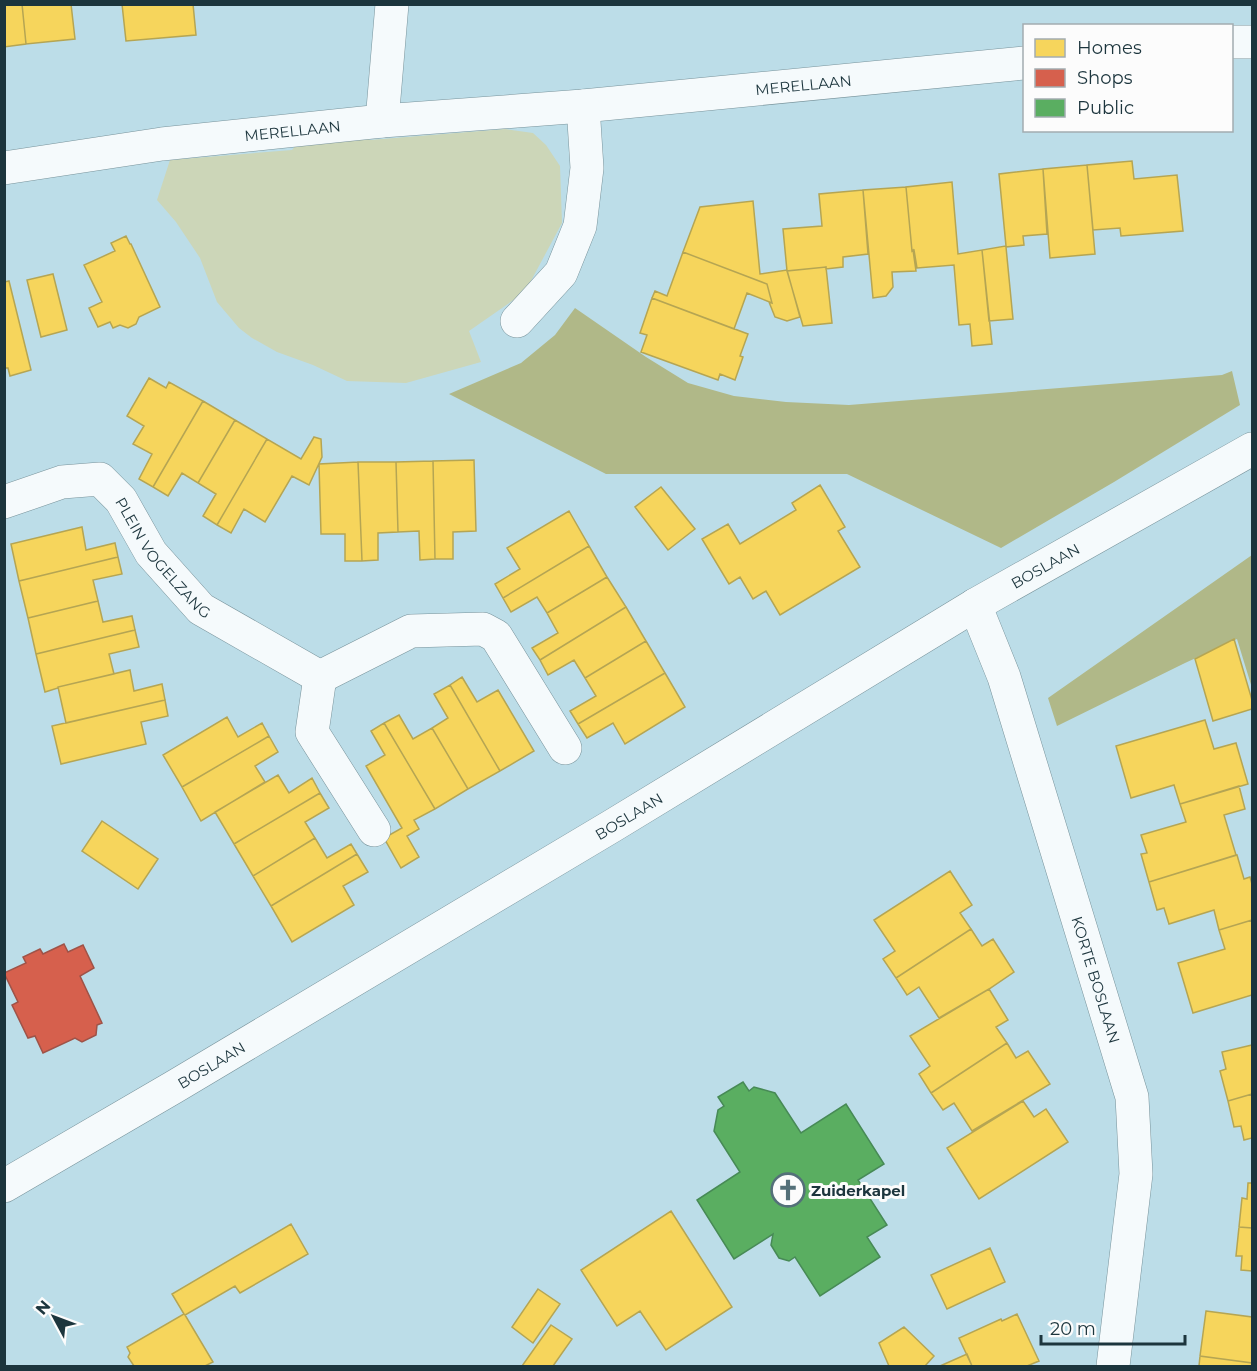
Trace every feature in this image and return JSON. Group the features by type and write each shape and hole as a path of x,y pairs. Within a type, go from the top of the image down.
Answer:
{"street":[{"path":"382,121 392,4"},
{"path":"1233,42 1252,42"},
{"name":"MERELLAAN","path":"4,168 162,144 382,121 583,106 1023,63"},
{"path":"517,321 561,273 580,226 587,168 583,106"},
{"name":"BOSLAAN","path":"4,1186 612,826 975,606 1252,449"},
{"name":"PLEIN VOGELZANG","path":"4,502 62,482 100,479 122,500 150,553 201,609 320,677"},
{"name":"KORTE BOSLAAN","path":"975,606 1004,677 1132,1097 1136,1174 1113,1366"},
{"path":"374,830 312,732 320,677 411,631 483,629 496,636 565,748"}],"green space":[{"path":"505,129 533,133 546,145 560,166 562,223 525,292 469,331 481,362 406,383 347,381 277,352 252,338 239,328 217,302 200,258 176,222 157,200 170,160 292,150 300,140 362,134 370,140"},
{"path":"575,308 688,383 734,396 786,402 849,405 1222,375 1232,371 1240,405 1001,548 847,474 606,474 449,394 521,363 555,335"},
{"path":"1252,555 1252,688 1237,639 1057,726 1048,698"}],"building: Homes":[{"path":"4,4 22,4 26,44 4,47"},
{"path":"22,4 71,4 75,39 26,44"},
{"path":"122,4 193,4 196,35 126,41"},
{"path":"1132,161 1134,179 1177,175 1183,231 1121,236 1120,228 1093,230 1087,165"},
{"path":"1087,165 1095,254 1050,258 1043,169"},
{"path":"1043,169 1047,234 1023,236 1024,245 1006,247 1013,319 989,321 982,250 1006,246 999,174"},
{"path":"952,182 958,254 982,250 992,344 972,346 970,324 959,325 954,265 917,268 914,250 912,251 906,187"},
{"path":"906,187 916,271 892,272 893,287 886,296 873,298 863,190"},
{"path":"863,190 868,254 843,257 843,267 787,271 783,229 822,226 819,194"},
{"path":"753,201 760,274 787,270 800,317 787,321 775,317 769,302 772,303 767,284 683,252 700,207"},
{"path":"126,236 160,307 139,317 136,324 128,328 120,325 113,328 110,322 98,327 89,308 102,302 84,265 115,251 111,243"},
{"path":"683,252 767,284 772,303 747,293 734,329 652,298 655,291 667,296"},
{"path":"826,267 832,323 803,326 787,271"},
{"path":"53,274 67,330 41,337 27,280"},
{"path":"9,281 31,370 10,376 8,368 4,368 4,282"},
{"path":"652,298 748,334 735,380 720,374 718,380 641,352 647,335 640,333"},
{"path":"149,378 166,388 169,382 203,401 153,487 139,479 152,454 133,444 144,426 127,416"},
{"path":"203,401 235,420 198,483 182,473 168,496 153,487"},
{"path":"235,420 267,439 217,525 203,516 216,494 198,483"},
{"path":"314,437 321,439 322,457 309,485 292,476 265,522 244,509 231,533 217,525 267,439 301,459"},
{"path":"474,460 476,531 453,532 453,559 435,559 433,461"},
{"path":"433,461 435,559 420,560 419,531 398,532 396,462"},
{"path":"358,462 362,561 345,561 345,534 321,534 319,464"},
{"path":"358,462 396,462 398,532 378,533 378,560 362,561"},
{"path":"820,485 845,527 838,531 860,567 780,615 766,591 753,599 740,577 729,584 702,539 728,524 740,544 796,510 792,503"},
{"path":"661,487 695,529 668,550 635,507"},
{"path":"569,511 589,546 503,598 495,584 520,569 507,548"},
{"path":"82,527 86,550 115,543 118,557 19,581 11,544"},
{"path":"589,546 607,577 547,613 537,597 511,612 503,598"},
{"path":"118,557 122,574 93,580 98,601 28,618 19,581"},
{"path":"607,577 626,607 540,660 532,648 558,633 547,613"},
{"path":"98,601 103,622 132,616 135,630 36,654 28,618"},
{"path":"626,607 646,641 585,678 574,660 548,675 540,660"},
{"path":"135,630 139,647 109,654 114,674 45,692 36,654"},
{"path":"1234,639 1252,700 1252,709 1213,721 1195,659"},
{"path":"646,641 665,673 578,724 570,711 596,696 585,678"},
{"path":"130,670 134,691 162,684 165,700 66,723 58,687"},
{"path":"665,673 685,707 625,744 613,723 587,738 578,724"},
{"path":"462,677 477,702 498,690 534,751 500,771 450,685"},
{"path":"450,685 500,771 468,789 432,728 448,718 434,694"},
{"path":"165,700 168,716 141,722 146,744 61,764 52,726"},
{"path":"399,715 413,739 432,728 468,789 435,809 384,723"},
{"path":"227,717 238,737 262,723 269,736 182,787 163,755"},
{"path":"1205,720 1214,749 1236,743 1248,784 1180,804 1174,785 1131,798 1116,746"},
{"path":"384,723 435,809 414,820 419,829 407,836 419,857 401,868 384,838 402,828 366,766 385,755 371,731"},
{"path":"269,736 278,752 255,766 265,782 201,821 182,787"},
{"path":"278,775 289,793 312,778 320,793 234,844 215,812"},
{"path":"1239,786 1245,809 1224,815 1236,855 1149,882 1141,854 1147,853 1141,835 1186,822 1180,804"},
{"path":"320,793 329,808 305,822 315,838 253,876 234,844"},
{"path":"102,821 158,859 138,889 82,851"},
{"path":"315,838 327,858 351,844 357,854 271,906 253,876"},
{"path":"357,854 368,872 343,886 354,905 292,942 271,906"},
{"path":"1237,855 1244,879 1250,877 1252,884 1252,920 1219,930 1214,910 1169,924 1164,908 1157,910 1149,882"},
{"path":"950,871 972,905 960,913 971,929 896,978 883,959 895,951 874,920"},
{"path":"1252,920 1252,995 1193,1013 1178,963 1225,949 1219,930"},
{"path":"971,929 982,946 993,939 1014,972 939,1018 919,987 907,995 896,978"},
{"path":"989,989 1008,1020 996,1027 1007,1043 931,1093 919,1074 930,1066 910,1036"},
{"path":"1007,1043 1016,1058 1028,1051 1050,1084 972,1131 954,1103 943,1110 931,1093"},
{"path":"1252,1045 1252,1094 1228,1101 1220,1071 1226,1069 1222,1052"},
{"path":"1252,1094 1252,1138 1244,1140 1241,1126 1234,1127 1228,1101"},
{"path":"1023,1101 1034,1117 1046,1109 1068,1142 979,1199 947,1148"},
{"path":"1248,1183 1252,1183 1252,1228 1239,1227 1242,1198 1247,1199"},
{"path":"671,1211 732,1307 666,1350 640,1311 617,1326 581,1270"},
{"path":"291,1224 308,1254 240,1293 235,1286 185,1315 213,1362 205,1366 134,1366 128,1357 130,1353 127,1347 184,1314 172,1294"},
{"path":"1239,1227 1252,1228 1252,1271 1241,1270 1242,1256 1236,1256"},
{"path":"990,1248 1005,1282 947,1309 931,1275"},
{"path":"538,1289 560,1304 533,1343 512,1327"},
{"path":"1206,1311 1252,1317 1252,1363 1200,1356"},
{"path":"1017,1314 1039,1361 1027,1366 972,1366 959,1338"},
{"path":"551,1325 572,1339 553,1366 522,1366"},
{"path":"904,1327 934,1356 925,1366 889,1366 879,1343"},
{"path":"967,1354 972,1366 940,1366"},
{"path":"1200,1356 1252,1363 1252,1366 1199,1366"}],"building: Shops":[{"path":"64,944 68,952 83,945 94,968 80,976 102,1023 97,1025 96,1035 82,1042 75,1038 43,1053 35,1036 28,1038 12,1005 18,1002 4,973 26,963 23,957 40,949 43,954"}],"building: Public":[{"name":"Zuiderkapel","path":"743,1082 749,1091 754,1087 775,1093 801,1133 846,1104 884,1164 858,1180 887,1225 867,1237 880,1257 820,1296 795,1257 789,1261 779,1258 771,1245 773,1234 734,1259 697,1200 740,1172 714,1131 718,1110 724,1106 718,1097"}],"place":[{"name":"Zuiderkapel","path":"788,1190"}]}
